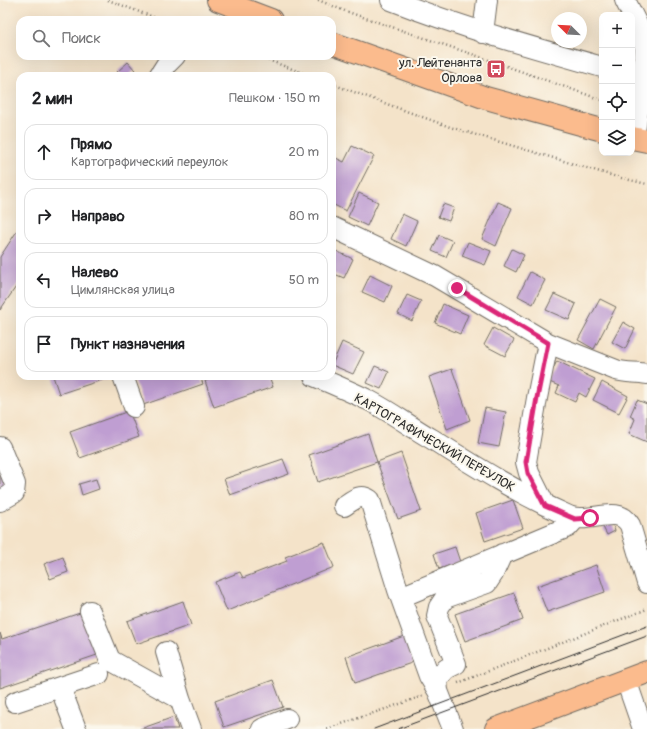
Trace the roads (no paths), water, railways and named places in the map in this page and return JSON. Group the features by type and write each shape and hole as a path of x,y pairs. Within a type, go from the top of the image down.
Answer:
{"main road":[{"path":"218,0 260,16"},
{"path":"336,44 486,98 599,129"},
{"path":"496,729 647,672"}],"street":[{"path":"391,0 483,33 599,66"},
{"path":"483,33 487,0"},
{"path":"626,0 640,30 645,48 638,78 638,139"},
{"path":"162,72 171,60"},
{"path":"336,229 435,276 548,343 625,373 636,372 647,374"},
{"path":"545,506 528,473 526,462 548,343"},
{"path":"124,380 134,407"},
{"name":"КАРТОГРАФИЧЕСКИЙ ПЕРЕУЛОК","path":"323,380 370,401 482,470 545,506 575,519"},
{"path":"0,447 15,484 14,493 0,501"},
{"path":"344,506 359,497 365,496 370,500 401,597 430,676 438,691 453,729"},
{"path":"401,597 568,527 575,519 615,514 620,515 628,521 630,525 647,583"},
{"path":"438,691 437,680 446,669 456,664 437,616 439,607 445,598 487,583 502,554"},
{"path":"90,611 110,660 180,699"},
{"path":"166,652 191,729"},
{"path":"15,702 99,674"},
{"path":"626,680 643,729"},
{"path":"60,687 76,729"},
{"path":"262,729 287,719"}],"tram line":[{"path":"374,729 647,626"},
{"path":"398,729 647,636"}],"place":[{"name":"ул. Лейтенанта Орлова","path":"496,69"}]}
